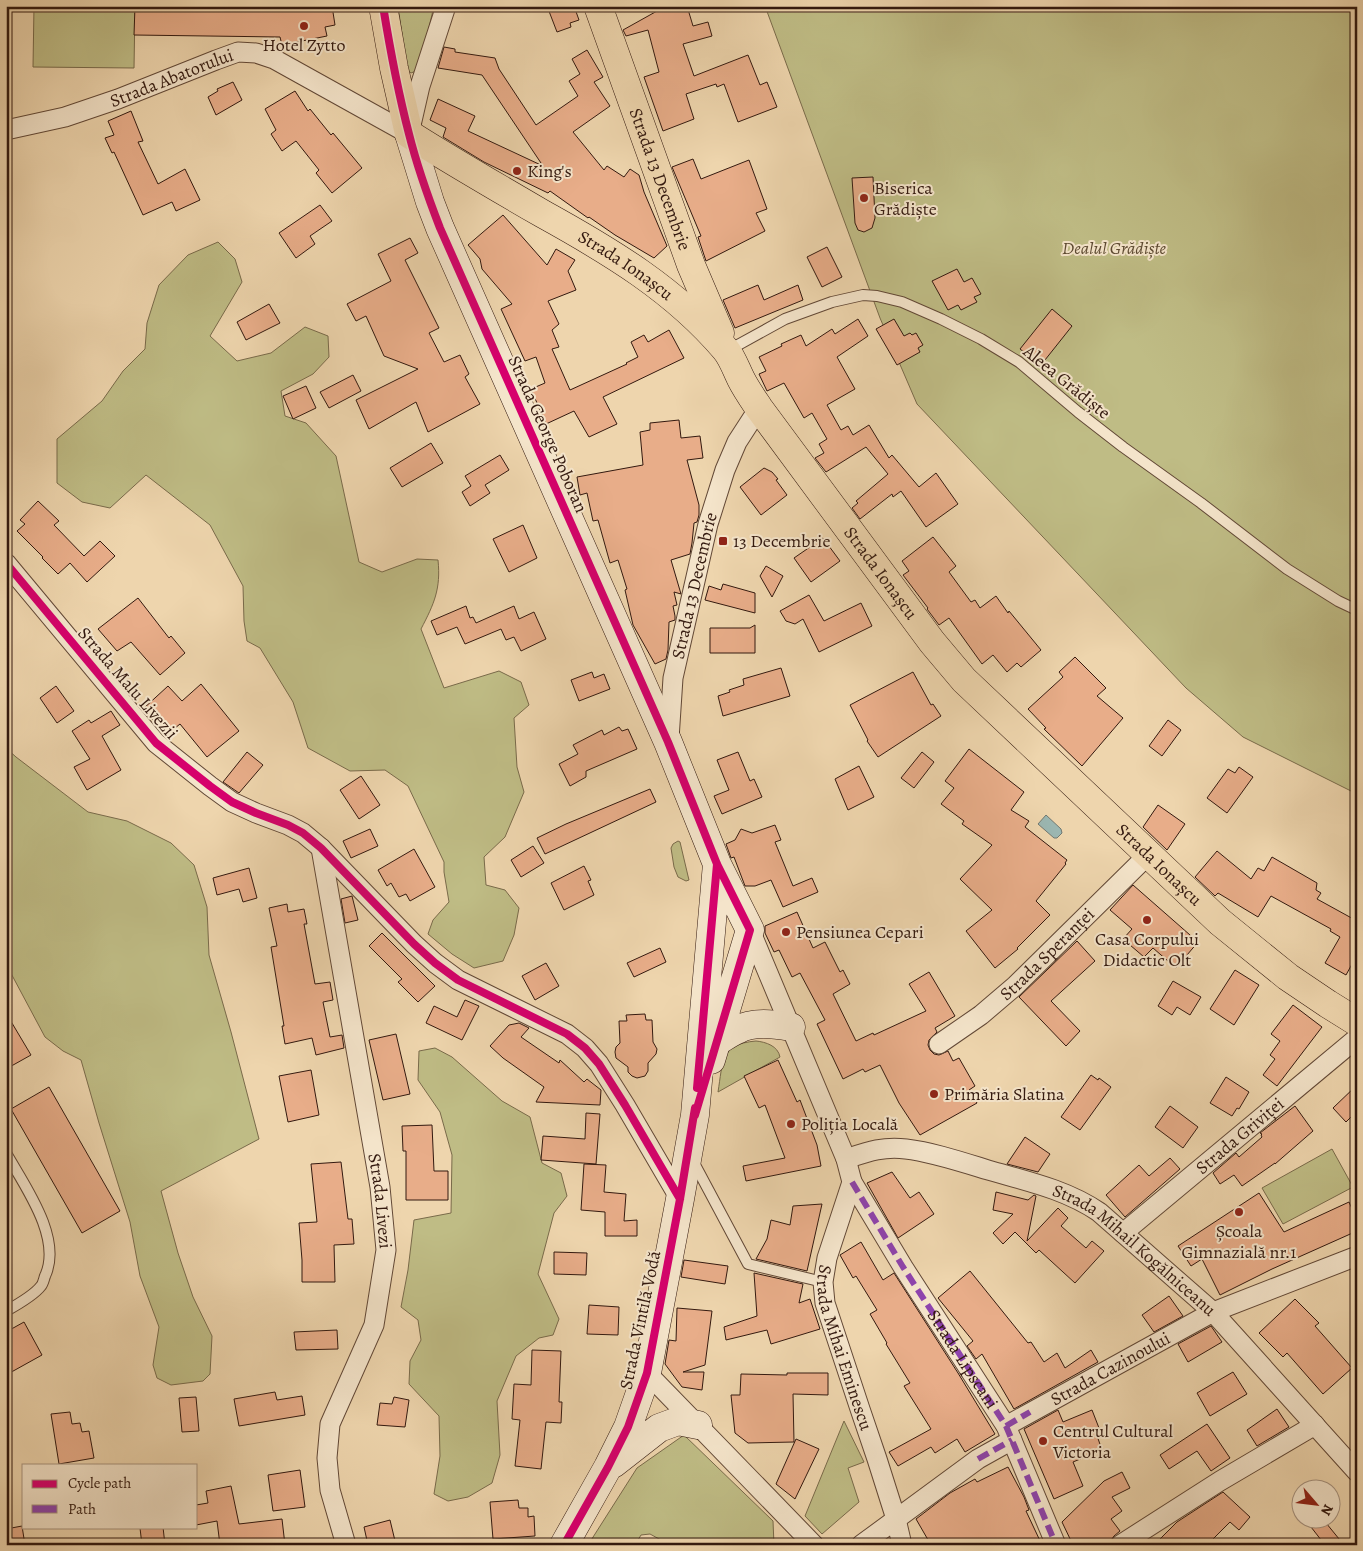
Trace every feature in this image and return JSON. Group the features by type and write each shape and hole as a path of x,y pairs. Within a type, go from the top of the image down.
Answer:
{"main road":[{"name":"Strada George Poboran","path":"383,6 394,68 409,134 440,228 668,742 717,864 750,930"},
{"name":"Strada 13 Decembrie","path":"598,6 691,265 727,351"},
{"name":"Strada Ionașcu","path":"409,134 448,160 586,238 645,275 682,304 727,351 742,381 759,408 947,661 964,680 1220,922 1288,977 1357,1022"},
{"name":"Strada Vintilă Vodă","path":"564,1545 628,1427 647,1372 694,1115 717,864"},
{"name":"Strada Vintilă Vodă","path":"694,1115 750,930"},
{"path":"710,938 728,932 750,930"},
{"path":"716,1042 738,1029 754,1025 772,1024 791,1027"},
{"path":"608,1467 659,1428 678,1421 698,1426"}],"street":[{"path":"409,134 420,86 446,6"},
{"name":"Strada Abatorului","path":"6,130 65,117 118,99 238,52 256,52 274,59 409,134"},
{"name":"Strada 13 Decembrie","path":"668,742 673,678 708,524 725,470 737,442 759,408"},
{"name":"Strada Malu Livezii","path":"6,563 156,743 232,802 288,825 321,848 414,944 458,980 567,1034 585,1048 599,1064 625,1104 680,1199"},
{"name":"Strada Livezi","path":"321,848 380,1187 386,1250 374,1324 330,1424 327,1458 330,1490 346,1545"},
{"name":"Strada Speranței","path":"939,1044 981,1016 1015,986 1149,854"},
{"path":"750,930 846,1159 852,1182"},
{"name":"Strada Griviței","path":"1123,1232 1357,1038"},
{"name":"Strada Mihail Kogălniceanu","path":"846,1159 875,1149 905,1149 958,1161 1066,1194 1084,1202 1123,1232 1213,1312 1357,1472"},
{"name":"Strada Mihai Eminescu","path":"852,1182 828,1258 823,1282 825,1303 877,1459 902,1545"},
{"name":"Strada Lipscani","path":"852,1182 903,1267 1009,1433 1056,1545"},
{"name":"Strada Cazinoului","path":"861,1545 978,1460 1030,1412 1213,1312 1357,1256"},
{"path":"647,1372 814,1545"},
{"path":"1120,1545 1220,1481 1315,1425"}],"lane":[{"name":"Aleea Grădiște","path":"727,351 785,319 832,302 863,295 902,302 981,339 1019,362 1093,424 1201,503 1287,570 1338,601 1357,610"},
{"path":"6,1152 40,1213 49,1242 49,1268 41,1287 6,1311"},
{"path":"688,1152 748,1264 823,1282"}],"green space":[{"path":"34,6 135,6 134,68 33,67"},
{"path":"398,6 434,6 420,66 411,73 407,70"},
{"name":"Dealul Grădiște","path":"765,6 1357,6 1357,794 1243,737 1186,688 917,404 880,318"},
{"path":"218,242 235,259 242,282 210,336 237,361 271,353 305,327 328,336 329,357 313,374 281,391 285,416 306,423 336,456 359,562 382,572 417,559 438,560 439,570 436,596 421,629 444,688 499,671 521,682 529,705 514,718 517,767 524,792 505,837 484,857 486,885 505,890 519,908 514,935 503,961 474,968 452,954 428,934 433,920 449,902 444,862 408,786 385,770 350,771 308,748 293,702 260,648 247,641 244,621 243,586 210,525 146,475 110,508 82,502 57,483 57,439 102,401 123,371 145,349 147,323 159,285 188,255"},
{"path":"6,748 88,812 127,821 171,843 194,865 207,907 209,955 259,1139 161,1191 178,1253 193,1297 212,1336 210,1374 203,1381 171,1385 157,1378 153,1365 159,1327 140,1276 130,1222 81,1060 63,1051 45,1037 6,964"},
{"path":"678,841 680,842 689,880 686,881 678,877 674,867 671,848"},
{"path":"756,1041 771,1045 777,1050 780,1057 718,1092 725,1056 736,1046"},
{"path":"435,1048 452,1057 502,1101 530,1117 542,1163 561,1173 567,1196 554,1213 538,1274 559,1319 553,1335 539,1338 516,1356 497,1401 500,1455 492,1483 468,1497 448,1501 434,1494 440,1456 439,1416 409,1384 410,1361 421,1340 418,1320 401,1307 414,1220 451,1213 452,1155 440,1112 418,1080 419,1051"},
{"path":"1332,1149 1353,1187 1283,1224 1262,1188"},
{"path":"844,1421 864,1462 848,1468 859,1502 822,1534 805,1516"},
{"path":"684,1435 773,1521 774,1545 670,1545 650,1534 641,1535 635,1545 588,1545 637,1468"}],"water":[{"path":"1046,815 1061,829 1062,833 1057,838 1054,838 1038,824"}],"building":[{"path":"135,6 332,6 335,25 325,27 327,36 282,45 280,37 134,35"},
{"path":"547,6 574,6 579,20 570,23 571,27 557,32"},
{"path":"666,6 687,6 693,26 708,22 712,36 683,44 694,76 748,55 760,85 767,82 777,107 738,122 724,84 717,87 716,84 686,94 694,119 663,131 644,77 659,72 648,30 626,36 623,30"},
{"path":"444,47 455,49 455,52 495,58 499,69 536,125 578,96 569,81 580,74 572,59 587,50 603,77 594,82 610,106 573,132 604,170 607,166 624,177 630,169 639,175 644,192 667,246 654,258 588,218 550,191 548,193 484,162 443,137 446,128 430,120 438,99 475,116 468,131 543,166 482,75 438,68"},
{"path":"233,82 242,100 216,115 208,97 218,91 217,89"},
{"path":"295,91 308,111 310,109 331,135 333,133 362,168 332,193 316,173 319,170 296,141 282,151 271,134 276,130 265,109"},
{"path":"131,111 143,141 138,142 158,184 185,169 200,200 176,211 172,202 143,215 114,152 112,153 105,138 114,135 108,121"},
{"path":"693,159 701,179 749,160 767,209 756,213 765,231 706,261 698,237 701,236 672,167"},
{"name":"Biserica Grădiște","path":"873,177 875,218 872,228 864,232 858,230 855,223 852,178"},
{"path":"320,205 332,221 310,236 315,244 296,258 279,233"},
{"path":"503,215 547,265 556,249 575,260 568,271 576,290 548,301 559,324 552,330 559,347 552,349 570,390 638,357 631,342 644,335 648,342 669,330 684,358 603,397 617,424 589,437 574,411 546,424 531,389 545,383 536,357 525,361 501,309 512,304 482,269 480,259 468,245"},
{"path":"410,238 418,253 405,260 439,328 429,333 444,362 460,355 469,374 465,377 480,404 428,432 416,402 369,429 356,400 418,369 384,356 366,316 356,321 347,304 391,281 378,254"},
{"path":"827,247 842,277 822,287 807,257"},
{"path":"957,269 964,282 972,278 981,294 974,297 977,302 961,310 958,305 948,310 932,281"},
{"path":"758,285 764,300 798,285 803,300 735,328 723,300"},
{"path":"269,304 280,323 246,340 237,322"},
{"path":"1052,309 1072,326 1041,365 1020,349"},
{"path":"858,319 868,336 837,357 855,389 827,405 841,430 848,426 853,435 869,425 889,458 892,455 919,487 936,473 958,504 926,527 901,491 893,497 892,494 860,519 852,508 858,503 856,501 888,474 866,447 826,472 815,458 824,453 819,444 827,439 812,413 804,418 784,383 767,391 759,374 766,371 759,357 782,346 781,344 801,335 806,346 832,329 835,334"},
{"path":"894,319 904,336 916,333 923,345 918,348 920,352 897,365 876,329"},
{"path":"353,375 361,391 329,408 320,392"},
{"path":"306,386 316,408 293,419 283,396"},
{"path":"679,420 681,438 700,436 703,458 687,460 699,505 699,515 697,522 694,523 690,554 671,560 681,594 674,592 677,605 673,606 675,620 669,622 666,659 655,664 633,625 625,590 627,589 618,560 610,563 598,520 593,521 587,493 580,495 577,477 643,465 640,432 650,430 650,423"},
{"path":"431,443 443,463 402,487 390,468"},
{"path":"500,455 509,470 485,485 490,493 470,506 462,492 471,486 465,476"},
{"path":"764,468 772,472 778,479 776,480 787,495 761,515 740,487"},
{"path":"38,501 59,521 54,525 84,556 100,541 115,556 87,582 70,563 58,574 17,531 25,524 20,520"},
{"path":"523,525 537,558 509,572 493,539"},
{"path":"933,537 956,566 949,572 971,602 975,600 980,608 996,596 1008,613 1009,611 1041,650 1021,667 1017,663 1007,672 993,655 982,664 949,618 939,625 903,575 909,571 902,561"},
{"path":"823,538 840,561 811,582 794,558"},
{"path":"766,566 783,576 772,597 760,576"},
{"path":"723,584 755,593 755,613 705,600 709,586 721,590"},
{"path":"809,595 824,621 861,603 872,626 819,652 803,619 795,624 786,621 780,611"},
{"path":"138,598 169,638 171,636 185,653 160,675 131,642 117,651 98,629"},
{"path":"466,606 470,618 473,617 476,623 514,606 519,619 534,612 546,639 521,651 514,637 506,640 501,629 465,644 457,627 437,635 431,621"},
{"path":"755,625 755,653 710,653 710,628 750,628"},
{"path":"1075,657 1106,688 1097,696 1123,718 1082,766 1044,729 1046,728 1028,709 1063,677 1059,672"},
{"path":"781,668 790,696 723,716 718,696 744,685 743,679"},
{"path":"592,672 594,678 604,674 610,689 579,701 571,680"},
{"path":"913,672 931,705 933,704 941,716 878,757 867,741 850,705"},
{"path":"201,684 239,731 207,757 180,724 169,733 143,709 168,686 182,701"},
{"path":"56,686 74,711 57,723 40,698"},
{"path":"111,711 120,725 102,736 121,770 87,790 74,767 90,759 72,731 89,720 91,723"},
{"path":"1168,720 1181,730 1162,756 1149,746"},
{"path":"619,727 622,731 628,729 637,749 586,771 586,777 570,786 559,764 578,754 573,745 602,730 604,735"},
{"path":"969,749 1024,792 1011,810 1029,821 1025,827 1067,860 1066,864 1036,901 1050,915 1018,949 995,968 966,931 992,910 960,879 992,845 962,824 964,821 941,804 954,788 945,781"},
{"path":"247,752 263,765 239,793 223,782"},
{"path":"738,752 750,781 754,779 762,797 722,814 714,796 729,790 717,760"},
{"path":"922,752 934,762 914,788 901,778"},
{"path":"859,766 874,797 848,810 835,779"},
{"path":"1239,767 1253,777 1227,813 1207,798 1228,769 1235,773"},
{"path":"361,776 380,805 359,819 340,790"},
{"path":"650,789 656,802 545,854 537,838"},
{"path":"1158,805 1185,824 1167,850 1143,827"},
{"path":"775,825 781,840 775,842 793,886 812,878 818,892 783,907 771,880 755,886 745,886 734,857 731,858 726,844 735,840 741,829 752,833"},
{"path":"370,829 378,846 351,858 343,841"},
{"path":"533,846 544,863 521,877 511,860"},
{"path":"414,849 435,887 410,901 406,894 399,897 391,883 387,886 378,870"},
{"path":"1217,851 1251,879 1258,868 1264,871 1272,857 1317,883 1316,890 1321,893 1317,899 1357,921 1357,955 1346,975 1325,963 1340,937 1330,931 1331,929 1271,896 1258,917 1218,893 1215,896 1195,877"},
{"path":"584,866 591,880 588,881 594,895 564,910 551,883"},
{"path":"249,868 257,898 243,902 239,889 217,895 213,878"},
{"name":"Casa Corpului Didactic Olt","path":"1133,885 1198,942 1176,968 1153,948 1144,957 1123,939 1132,929 1110,910"},
{"path":"352,896 358,920 345,923 341,899"},
{"path":"287,904 288,912 304,909 307,924 304,924 315,984 330,982 333,1000 323,1002 330,1037 342,1035 344,1048 316,1055 312,1038 285,1044 282,1026 284,1026 271,947 277,946 269,908"},
{"path":"797,912 813,948 825,942 840,972 843,970 850,984 833,994 856,1041 873,1033 874,1035 926,1011 909,984 929,972 955,1016 935,1028 937,1032 929,1040 928,1045 934,1054 939,1055 948,1051 953,1061 959,1058 975,1086 969,1090 977,1103 920,1135 899,1103 880,1065 865,1072 863,1069 843,1079 817,1024 825,1020 800,973 792,977 779,950 774,952 765,933 765,926"},
{"path":"382,933 435,986 418,1002 398,982 402,979 369,946"},
{"path":"1077,941 1095,961 1051,1001 1080,1031 1066,1046 1019,997"},
{"path":"660,948 666,962 634,977 627,963"},
{"path":"546,963 559,986 535,1000 522,976"},
{"path":"1235,970 1259,985 1234,1025 1210,1009"},
{"path":"1173,981 1201,997 1190,1015 1177,1007 1172,1015 1158,1006"},
{"path":"465,1000 479,1006 462,1040 426,1023 434,1006 457,1017"},
{"path":"1293,1005 1322,1027 1277,1086 1263,1075 1275,1059 1270,1055 1280,1041 1271,1034"},
{"path":"6,1013 31,1055 6,1069"},
{"path":"645,1014 646,1020 652,1020 653,1042 657,1049 656,1054 648,1063 648,1071 645,1076 637,1078 632,1076 628,1072 628,1067 616,1058 615,1052 616,1047 620,1043 619,1021 627,1021 626,1015"},
{"path":"519,1023 529,1028 521,1037 559,1063 560,1060 584,1082 587,1079 601,1090 600,1105 536,1102 544,1087 503,1058 490,1046 509,1025"},
{"path":"396,1034 410,1094 383,1100 369,1040"},
{"path":"778,1060 797,1102 800,1100 817,1145 821,1166 746,1181 743,1166 785,1158 765,1105 759,1108 744,1076"},
{"path":"311,1070 319,1115 288,1122 279,1076"},
{"path":"1091,1075 1098,1080 1099,1078 1111,1087 1080,1130 1061,1117"},
{"path":"1226,1077 1249,1092 1239,1109 1237,1108 1232,1116 1210,1103"},
{"path":"1357,1085 1357,1111 1346,1122 1333,1108"},
{"path":"49,1087 120,1211 82,1233 11,1109"},
{"path":"1170,1106 1198,1127 1183,1148 1155,1127"},
{"path":"1295,1106 1313,1131 1275,1164 1242,1186 1234,1175 1220,1184 1213,1173 1236,1153 1239,1157 1262,1137 1260,1133"},
{"path":"586,1113 600,1114 596,1164 541,1160 543,1136 585,1139"},
{"path":"432,1125 434,1171 448,1171 448,1200 406,1200 406,1151 403,1151 402,1126"},
{"path":"1025,1137 1050,1154 1038,1172 1007,1164"},
{"path":"1170,1158 1180,1169 1125,1217 1106,1195 1139,1165 1149,1176"},
{"path":"341,1162 348,1219 352,1219 354,1244 334,1245 335,1282 302,1282 299,1223 317,1222 311,1164"},
{"path":"584,1164 606,1165 604,1192 626,1194 624,1221 637,1220 637,1236 605,1236 605,1212 581,1210"},
{"path":"892,1172 910,1198 919,1192 934,1214 898,1238 867,1183"},
{"path":"996,1192 1028,1200 1034,1195 1036,1196 1027,1241 1058,1208 1068,1218 1061,1226 1086,1248 1092,1241 1104,1251 1075,1283 1039,1250 1036,1253 1015,1232 1003,1244 993,1233 1013,1214 993,1210"},
{"path":"1259,1193 1284,1232 1349,1202 1357,1220 1357,1231 1272,1269 1220,1295 1202,1259 1191,1266 1178,1246"},
{"path":"822,1204 807,1271 756,1259 767,1239 771,1220 790,1225 793,1206"},
{"path":"861,1242 883,1280 894,1273 995,1434 965,1452 957,1439 935,1453 931,1447 898,1466 889,1452 931,1429 904,1386 910,1383 870,1314 877,1310 856,1276 853,1278 840,1255"},
{"path":"554,1252 587,1253 586,1275 554,1274"},
{"path":"684,1260 728,1266 725,1284 681,1277"},
{"path":"970,1271 1028,1343 1031,1342 1044,1362 1057,1353 1065,1368 1091,1350 1098,1362 1014,1409 982,1354 976,1359 967,1346 973,1341 938,1298"},
{"path":"754,1273 803,1284 799,1303 810,1299 820,1329 771,1344 767,1330 726,1340 724,1327 757,1316"},
{"path":"1169,1296 1183,1316 1154,1332 1142,1315"},
{"path":"1295,1299 1319,1323 1315,1326 1352,1368 1323,1394 1287,1353 1283,1357 1259,1333"},
{"path":"589,1305 619,1307 618,1335 587,1334"},
{"path":"677,1308 712,1311 705,1365 683,1372 704,1372 702,1390 682,1387 665,1364 669,1340 676,1341"},
{"path":"24,1322 42,1355 6,1375 6,1332"},
{"path":"1211,1326 1222,1342 1188,1362 1178,1344"},
{"path":"337,1330 338,1349 296,1350 294,1332"},
{"path":"532,1350 561,1351 559,1402 562,1402 561,1423 546,1422 541,1469 515,1466 520,1420 512,1419 514,1384 531,1385"},
{"path":"1233,1372 1247,1394 1210,1416 1197,1393"},
{"path":"787,1373 828,1373 828,1395 793,1394 794,1442 748,1443 735,1433 731,1395 740,1395 741,1374 787,1375"},
{"path":"275,1392 277,1400 302,1396 305,1415 239,1426 234,1399"},
{"path":"196,1397 199,1431 182,1432 179,1398"},
{"path":"394,1397 409,1400 405,1427 377,1425 380,1403 392,1404"},
{"path":"1277,1409 1289,1427 1257,1446 1247,1430"},
{"path":"1058,1410 1063,1422 1092,1410 1099,1428 1095,1430 1102,1450 1073,1462 1083,1486 1054,1499 1024,1429"},
{"path":"70,1412 72,1424 80,1423 82,1432 89,1431 94,1458 59,1464 51,1414"},
{"path":"1207,1424 1230,1458 1211,1471 1197,1451 1169,1469 1160,1455"},
{"path":"796,1439 819,1449 795,1499 776,1484"},
{"path":"1008,1467 1024,1497 1029,1510 1026,1511 1042,1545 931,1545 916,1519 950,1493 975,1479 977,1482"},
{"path":"300,1470 305,1507 273,1511 268,1475"},
{"path":"1122,1472 1130,1488 1112,1497 1122,1511 1111,1519 1120,1531 1108,1545 1073,1545 1062,1522 1104,1481"},
{"path":"231,1486 239,1524 282,1519 285,1545 220,1545 217,1521 198,1525 198,1505 208,1503 206,1491"},
{"path":"1223,1492 1250,1517 1239,1530 1230,1522 1207,1545 1154,1545 1177,1522"},
{"path":"518,1500 519,1508 528,1508 528,1517 534,1516 535,1536 493,1539 490,1502"},
{"path":"390,1520 396,1545 368,1545 364,1527"},
{"path":"22,1526 25,1545 6,1545 6,1529"},
{"path":"140,1528 163,1528 165,1545 142,1545"},
{"path":"1312,1528 1330,1528 1344,1545 1325,1545"}],"marked path":[{"path":"6,319 12,319"},
{"path":"852,1182 903,1267 1006,1426 1056,1545"},
{"path":"1006,1426 1030,1412"},
{"path":"978,1459 1012,1440"}],"cycle path":[{"path":"383,6 394,70 409,134 440,228 668,742 717,864 750,930 695,1115"},
{"path":"6,563 156,743 232,802 303,833 321,848 414,944 458,980 567,1034 585,1048 599,1064 625,1105 680,1199"},
{"path":"697,1088 717,864"},
{"path":"564,1545 628,1427 647,1373 695,1108"}],"place":[{"name":"Hotel Zytto","path":"304,26"},
{"name":"King's","path":"517,171"},
{"name":"Biserica Grădiște","path":"864,198"},
{"name":"13 Decembrie","path":"723,541"},
{"name":"Casa Corpului Didactic Olt","path":"1147,920"},
{"name":"Pensiunea Cepari","path":"786,932"},
{"name":"Primăria Slatina","path":"934,1094"},
{"name":"Poliția Locală","path":"791,1124"},
{"name":"Școala Gimnazială nr.1","path":"1239,1212"},
{"name":"Centrul Cultural Victoria","path":"1043,1441"}]}
